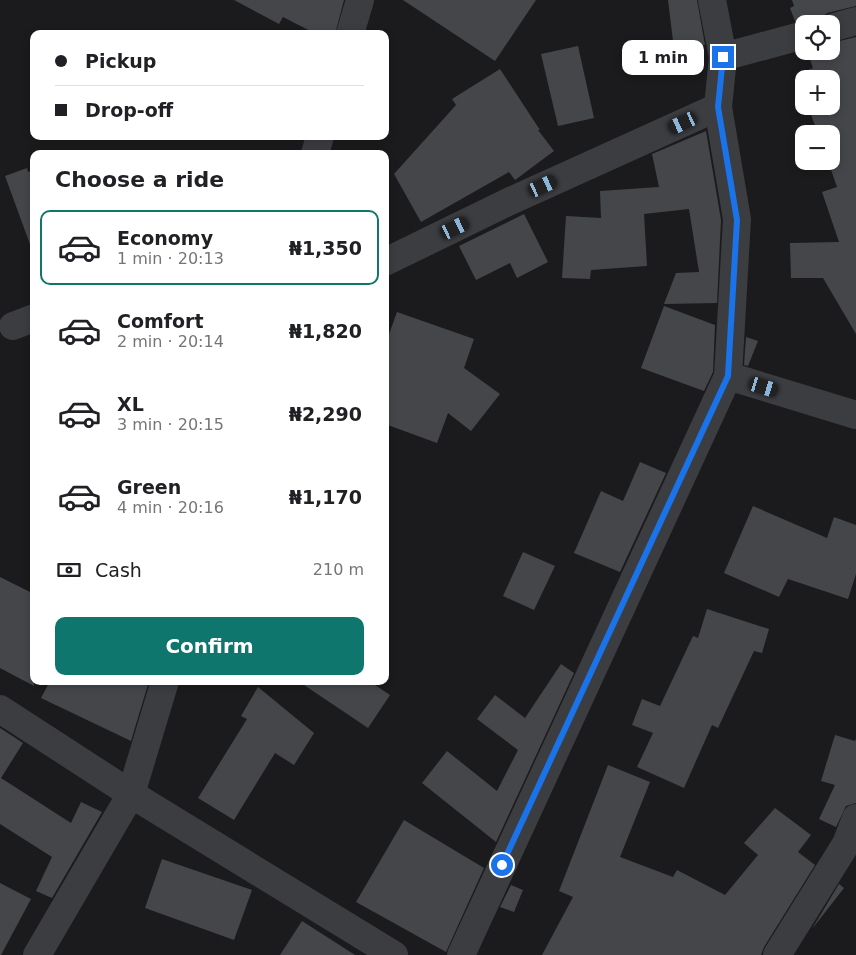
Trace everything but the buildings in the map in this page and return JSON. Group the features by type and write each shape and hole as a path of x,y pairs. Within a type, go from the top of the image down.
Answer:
{"street":[{"path":"351,30 360,0"},
{"path":"461,955 728,376 737,220 718,107 723,57 712,0"},
{"path":"840,25 856,21"},
{"path":"723,57 795,37"},
{"path":"389,260 508,202 718,107"},
{"path":"728,376 856,415"},
{"path":"37,955 131,794 164,685"},
{"path":"0,710 131,794 394,955"},
{"path":"777,955 846,844 856,818"}],"route":[{"path":"502,865 728,376 737,220 718,107 723,57"}]}
